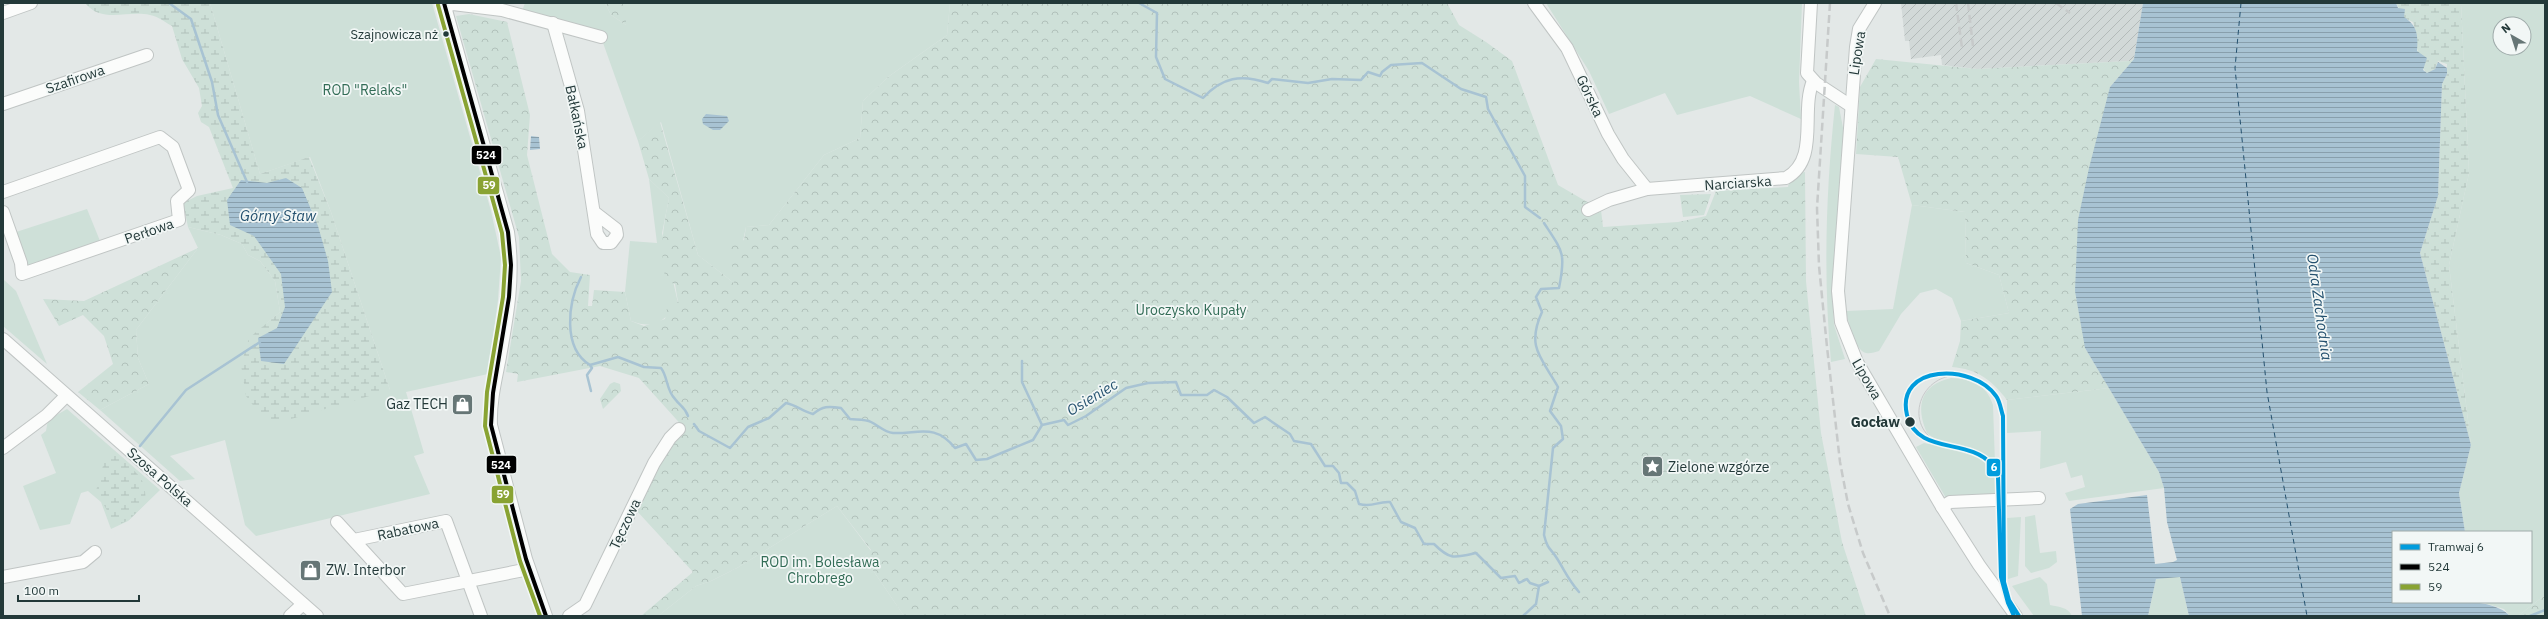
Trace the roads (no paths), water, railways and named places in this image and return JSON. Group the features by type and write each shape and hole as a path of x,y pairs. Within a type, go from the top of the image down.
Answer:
{"street":[{"path":"3,13 31,3"},
{"name":"Górska","path":"1534,3 1567,48 1608,134 1623,159 1647,189"},
{"path":"1811,3 1806,67 1808,76 1813,81 1851,106"},
{"name":"Lipowa","path":"1875,3 1859,29 1857,38 1838,291 1841,322 1857,362 1942,507 1979,565 2016,616"},
{"path":"546,616 529,569 496,448 491,421 510,296 512,259 508,232 444,5 453,4 485,6 601,37"},
{"name":"Bałkańska","path":"553,23 578,111 594,212"},
{"name":"Szafirowa","path":"3,104 147,55"},
{"name":"Narciarska","path":"1588,210 1609,200 1647,189 1768,181 1792,175 1805,153 1809,97 1813,81"},
{"name":"Perłowa","path":"3,192 160,137 173,147 189,190 177,201 179,220 22,274 21,263 3,212"},
{"name":"Szosa Polska","path":"3,339 317,616"},
{"path":"3,448 47,415 66,396"},
{"name":"Tęczowa","path":"569,616 585,605 654,463 670,438 679,429"},
{"path":"1942,507 1950,502 2039,498"},
{"name":"Rabatowa","path":"337,522 403,594 468,581 446,521 354,540"},
{"path":"3,577 83,562 95,552"},
{"path":"481,616 468,581 529,569"},
{"path":"290,616 303,604"}],"water":[{"name":"Odra Zachodnia","path":"2143,3 2396,3 2398,8 2405,9 2404,17 2409,20 2415,28 2417,36 2417,51 2427,58 2423,70 2427,73 2435,69 2438,62 2447,68 2447,74 2442,84 2438,196 2420,253 2471,445 2459,493 2465,531 2392,531 2392,603 2477,603 2500,609 2510,616 2189,616 2180,577 2156,579 2148,616 2082,616 2070,509 2078,504 2147,495 2155,564 2173,562 2177,560 2167,522 2164,488 2159,472 2085,348 2075,291 2078,220 2089,168 2110,87 2134,59"},
{"path":"706,114 727,116 729,121 720,130 713,130 703,124 702,119"},
{"path":"531,136 539,137 540,149 530,150"},
{"name":"Górny Staw","path":"286,178 302,188 318,226 328,261 332,292 284,364 261,361 258,338 277,328 285,307 281,274 254,236 230,225 227,200 241,180 267,183"}],"waterway":[{"path":"169,3 191,19 212,82 218,115 247,182"},
{"path":"1139,3 1157,13 1156,57 1165,79 1203,98 1217,86 1232,79 1241,78 1268,83 1272,79 1308,83 1332,79 1361,80 1368,72 1380,76 1382,72 1391,65 1422,63 1461,89 1486,97 1488,109 1525,176 1525,207 1540,218"},
{"path":"1544,223 1559,247 1562,267 1559,288 1541,289 1536,297 1542,312 1535,334 1541,359 1558,387 1550,411 1561,426 1563,439 1553,448 1544,535 1548,547 1556,556 1579,592"},
{"path":"581,277 573,299 570,324 571,336 575,348 581,357 590,365"},
{"path":"140,446 186,390 260,342"},
{"name":"Osieniec","path":"591,391 587,375 592,368 590,365 618,357 644,367 661,368 665,375 668,388 688,416"},
{"path":"1022,361 1022,382 1042,425"},
{"name":"Osieniec","path":"694,424 699,431 730,448 748,427 769,418 786,403 813,414 823,408 836,407 841,408 850,419 869,421 884,430 893,433 933,433 941,435 955,448 966,444 976,460 987,459 1033,440 1042,425 1064,420 1068,425 1086,416 1126,388 1148,383 1176,382 1181,395 1207,395 1214,390 1227,397 1254,423 1265,417 1290,434 1294,441 1311,444 1325,466 1333,466 1339,473 1341,483 1347,483 1355,491 1359,504 1372,505 1382,502 1390,502 1401,522 1415,528 1424,544 1434,544 1444,553 1457,557 1476,553 1501,578 1515,576 1519,583 1527,579 1530,583 1539,586 1548,582"},
{"path":"1523,616 1536,604 1539,586"},
{"path":"2530,616 2545,610"}],"tram line":[{"name":"6","path":"2014,616 2008,603 2001,577 1998,477 1992,465 1981,456 1970,451 1932,441 1921,436 1913,428 1907,415 1906,398 1913,386 1924,378 1938,374 1955,374 1971,378 1985,385 1998,400 2003,416 2004,582 2009,600 2019,616"},
{"path":"1944,445 1931,438 1923,428 1919,416 1920,404 1925,393 1933,384 1945,377 1960,375"}],"railway":[{"path":"1830,3 1817,208 1819,266 1840,462 1848,504 1863,553 1890,616"},
{"path":"1956,3 1962,48"},
{"path":"1968,3 1973,46"},
{"path":"2056,3 2070,13"}],"place":[{"name":"Szajnowicza nż","path":"446,34"},
{"name":"Gaz TECH","path":"463,404"},
{"name":"Gocław","path":"1910,422"},
{"name":"Zielone wzgórze","path":"1653,467"},
{"name":"ZW. Interbor","path":"310,570"}],"park label":[{"name":"ROD \"Relaks\"","path":"365,90"},
{"name":"Uroczysko Kupały","path":"1191,310"},
{"name":"ROD im. Bolesława Chrobrego","path":"820,570"}]}
